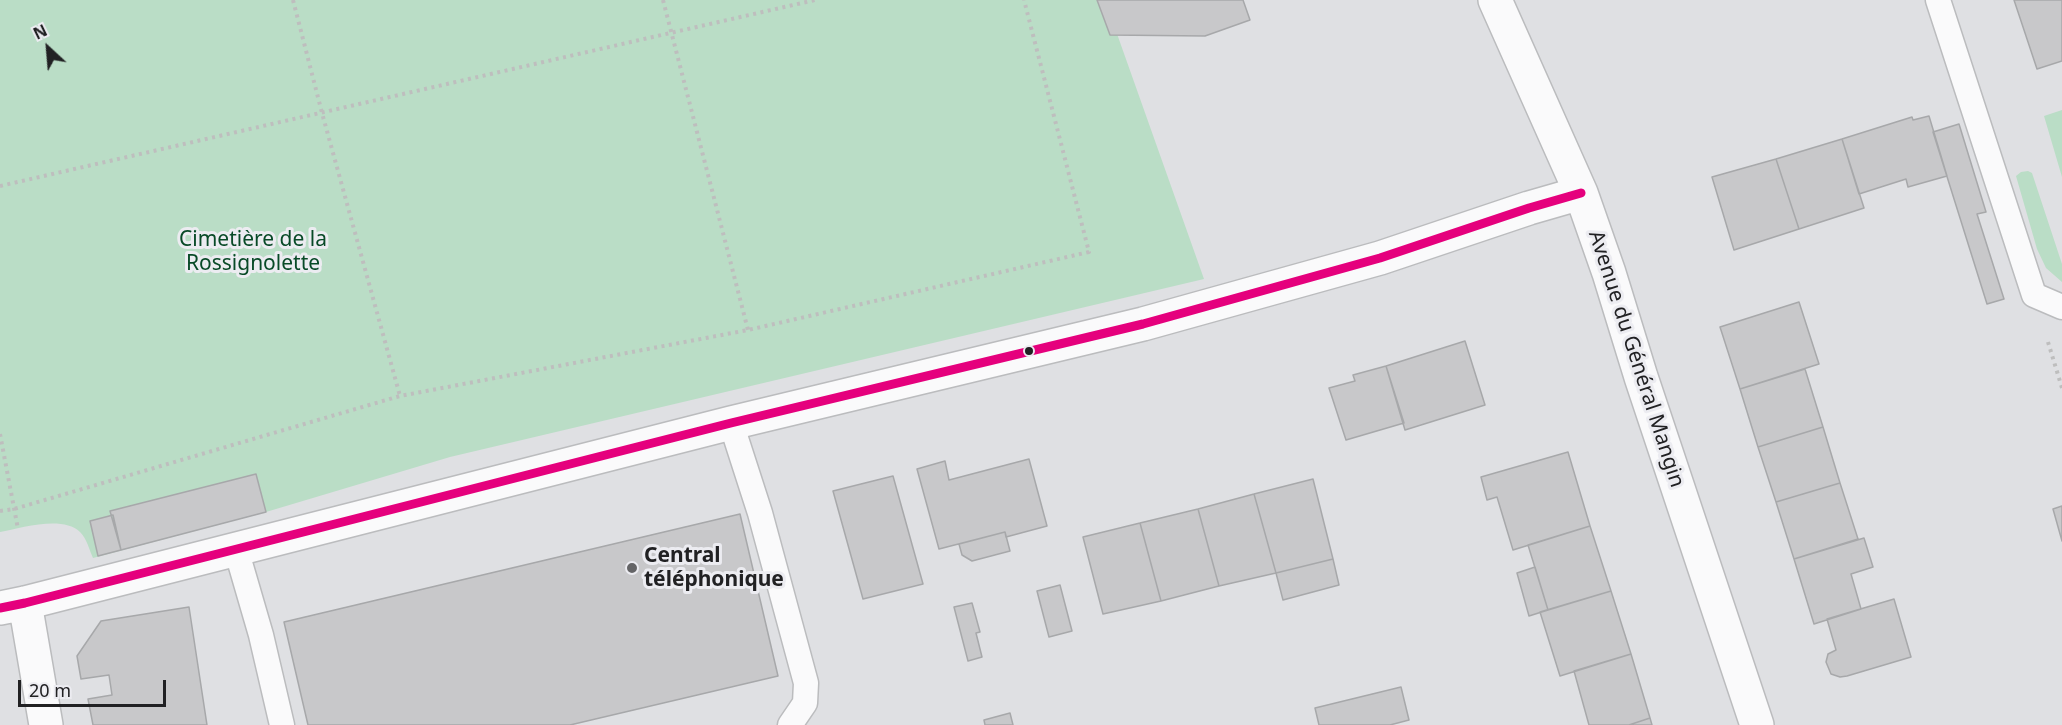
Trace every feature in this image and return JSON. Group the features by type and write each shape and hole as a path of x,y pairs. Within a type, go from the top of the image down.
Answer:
{"street":[{"name":"Avenue du Général Mangin","path":"1495,0 1581,193 1757,725"},
{"path":"46,725 13,606 731,423 1143,324 1380,258 1528,208 1581,193"}],"lane":[{"path":"1938,0 2034,295 2062,307"},
{"path":"731,423 760,513 806,683 805,703 790,725"},
{"path":"236,549 261,635 282,725"}],"path":[{"path":"293,0 400,396"},
{"path":"663,0 748,330"},
{"path":"0,186 815,0"},
{"path":"0,511 14,509 400,396 748,330 1089,252 1024,0"},
{"path":"0,434 18,529"}],"green space":[{"name":"Cimetière de la Rossignolette","path":"0,0 1105,0 1204,279 450,457 266,512 93,558 80,532 63,524 42,524 0,532"},
{"path":"2062,110 2062,177 2044,116"},
{"path":"2028,171 2032,173 2062,264 2062,282 2046,268 2037,249 2016,176"}],"building":[{"path":"1097,0 1243,0 1250,20 1205,36 1110,35"},
{"path":"2014,0 2062,0 2062,61 2037,69"},
{"path":"1929,116 1947,176 1908,187 1906,179 1859,194 1842,139 1912,117 1913,120"},
{"path":"1959,124 1986,212 1977,214 2004,299 1987,304 1933,132"},
{"path":"1842,139 1864,208 1799,229 1776,159"},
{"path":"1776,159 1799,229 1734,250 1712,177"},
{"path":"1799,302 1819,364 1740,389 1720,327"},
{"path":"1465,341 1485,405 1405,430 1386,366"},
{"path":"1386,366 1404,423 1346,440 1329,388 1355,381 1353,375"},
{"path":"1805,369 1823,427 1758,447 1740,389"},
{"path":"1823,427 1840,483 1776,502 1758,447"},
{"path":"1568,452 1590,526 1513,550 1497,497 1487,500 1481,477"},
{"path":"1029,459 1047,526 1006,537 1005,532 939,549 917,469 945,461 949,480"},
{"path":"256,474 266,512 121,550 110,511"},
{"path":"893,476 923,584 863,599 833,491"},
{"path":"1313,479 1333,559 1276,573 1254,494"},
{"path":"1840,483 1858,539 1794,559 1776,502"},
{"path":"1254,494 1276,573 1219,586 1198,509"},
{"path":"2062,506 2062,541 2053,509"},
{"path":"1198,509 1219,586 1161,601 1140,523"},
{"name":"Central téléphonique","path":"740,514 778,676 570,725 308,725 284,622"},
{"path":"113,515 121,550 98,556 90,521"},
{"path":"1140,523 1161,601 1103,614 1083,537"},
{"path":"1590,526 1611,591 1548,610 1528,545"},
{"path":"1005,532 1010,551 972,561 962,555 959,544"},
{"path":"1864,538 1873,567 1851,574 1861,609 1814,624 1794,559"},
{"path":"1333,559 1339,585 1283,600 1276,573"},
{"path":"1535,567 1548,610 1529,616 1517,573"},
{"path":"1060,585 1072,631 1049,637 1037,591"},
{"path":"1611,591 1631,654 1560,676 1540,612"},
{"path":"1894,599 1911,657 1847,676 1840,677 1831,674 1826,662 1828,654 1836,650 1827,619"},
{"path":"972,603 980,632 976,633 982,657 968,661 954,607"},
{"path":"189,607 207,725 93,725 88,699 112,695 109,675 81,679 77,656 101,621"},
{"path":"1631,654 1650,718 1629,725 1589,725 1574,671"},
{"path":"1401,687 1409,720 1390,725 1319,725 1315,708"},
{"path":"1010,713 1013,725 985,725 984,720"},
{"path":"1650,718 1652,725 1629,725"}],"transit line":[{"path":"0,608 731,423 1143,324 1380,258 1581,193"}],"place":[{"name":"Central téléphonique","path":"632,568"}]}
